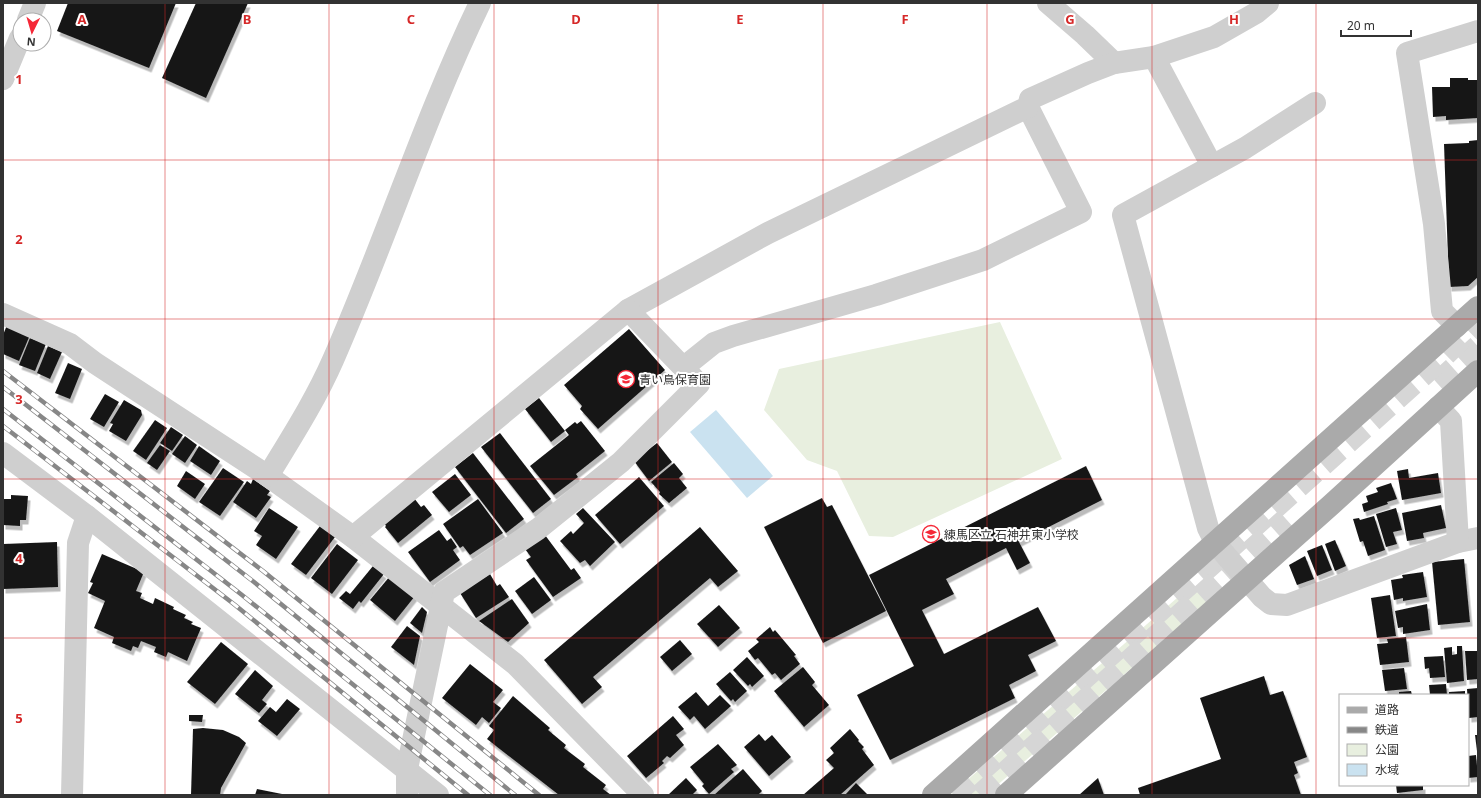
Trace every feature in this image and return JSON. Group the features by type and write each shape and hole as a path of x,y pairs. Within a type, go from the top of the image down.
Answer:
{"main road":[{"path":"934,795 1216,544 1478,307"},
{"path":"1006,795 1478,371"}],"street":[{"path":"268,476 304,416 332,361 455,56 480,3"},
{"path":"1048,3 1085,35 1114,63"},
{"path":"684,367 714,343 733,336 876,295 983,260 1081,212 1028,107 1030,99 1114,63 1154,57 1214,37 1256,13 1268,3"},
{"path":"1457,326 1442,311 1434,224 1407,53 1478,30"},
{"path":"3,79 14,52"},
{"path":"1154,57 1212,166"},
{"path":"1315,103 1212,166 1123,215 1208,528 1216,544 1271,604 1287,605 1468,540 1451,421 1438,407"},
{"path":"353,537 628,310 768,233 1028,107"},
{"path":"407,795 407,769 444,592 538,529 621,462 699,384 628,310"},
{"path":"3,314 70,344 95,363 268,476 353,537 515,664 643,795"},
{"path":"3,453 87,516 438,795"},
{"path":"72,795 78,543 87,516"}],"green space":[{"path":"1000,322 1062,459 893,537 869,536 837,471 807,460 764,410 779,369"},
{"path":"1192,585 1207,602 986,795 950,795"}],"water":[{"path":"716,410 773,476 747,498 690,432"}],"building":[{"path":"68,3 176,3 149,68 57,31"},
{"path":"196,3 248,3 206,98 162,78"},
{"path":"1450,78 1468,78 1468,80 1478,80 1478,118 1446,120 1446,116 1433,117 1432,87 1450,87"},
{"path":"1478,140 1478,277 1468,286 1449,287 1444,144 1469,143 1469,141"},
{"path":"7,325 30,335 19,361 3,354 3,335"},
{"path":"629,329 665,370 598,429 580,409 582,406 564,385"},
{"path":"30,338 46,344 35,371 19,365"},
{"path":"48,346 62,352 50,379 37,373"},
{"path":"68,363 82,369 70,399 55,393"},
{"path":"105,394 119,402 104,427 90,419"},
{"path":"539,398 565,431 551,442 525,409"},
{"path":"124,400 141,410 142,415 126,441 109,431 113,424 110,423"},
{"path":"155,420 167,428 146,460 133,451"},
{"path":"581,421 605,451 576,474 578,477 554,495 530,466 569,435 565,430 575,422 577,424"},
{"path":"171,427 183,435 172,451 160,443"},
{"path":"500,433 551,499 533,513 481,447"},
{"path":"185,436 197,445 185,463 172,454"},
{"path":"657,443 672,462 649,481 634,461"},
{"path":"160,445 170,451 157,470 147,463"},
{"path":"199,446 220,461 211,475 190,461"},
{"path":"473,453 524,519 506,533 455,467"},
{"path":"674,463 683,474 679,478 687,488 669,503 659,494 660,492 651,482"},
{"path":"1086,466 1102,500 1019,542 1030,563 1017,570 1006,548 946,579 954,594 922,610 944,654 1038,607 1056,641 1028,655 1036,671 1009,685 1015,698 890,760 857,695 914,666 869,575"},
{"path":"223,468 244,482 220,516 199,502"},
{"path":"1408,469 1409,478 1438,473 1441,493 1402,500 1397,471"},
{"path":"186,471 205,484 195,499 177,486"},
{"path":"455,474 471,495 449,512 432,492"},
{"path":"639,477 664,506 620,544 595,515"},
{"path":"253,479 270,491 267,495 271,497 256,518 233,502 247,481 251,484"},
{"path":"1391,483 1397,499 1387,502 1388,504 1364,512 1362,504 1368,502 1366,496 1378,492 1376,488"},
{"path":"11,495 28,496 26,520 20,520 20,526 3,525 3,499 11,499"},
{"path":"414,498 421,507 424,505 432,515 398,543 385,527 386,526 384,523"},
{"path":"822,498 827,507 832,505 886,611 823,643 764,527"},
{"path":"478,499 503,533 470,555 463,546 460,548 443,524"},
{"path":"1441,505 1446,528 1423,533 1424,538 1407,541 1402,513"},
{"path":"269,508 298,527 276,559 256,545 262,536 254,531"},
{"path":"583,508 615,542 590,566 585,560 580,563 560,541 571,531 573,534 584,523 576,514"},
{"path":"1396,508 1402,530 1393,532 1397,544 1386,547 1376,514"},
{"path":"1374,516 1385,550 1368,556 1363,541 1360,542 1353,519 1359,518 1360,520"},
{"path":"320,526 335,537 306,575 291,564"},
{"path":"700,527 738,571 718,587 710,578 593,677 602,687 582,704 544,660"},
{"path":"439,530 447,541 451,538 457,547 453,550 460,560 430,582 408,552"},
{"path":"545,535 571,570 574,568 581,578 553,597 526,560 531,557 525,549"},
{"path":"1335,540 1346,566 1335,571 1325,544"},
{"path":"57,542 58,587 3,589 3,544"},
{"path":"337,544 358,560 332,594 311,578"},
{"path":"1322,545 1332,570 1317,576 1307,551"},
{"path":"102,554 144,572 136,591 142,593 140,598 153,604 155,598 174,607 173,609 186,615 184,618 193,622 191,624 201,628 187,661 168,652 166,657 154,652 156,647 141,641 138,648 133,646 131,651 112,643 114,637 94,628 105,601 88,593 93,583 90,582"},
{"path":"1305,556 1314,579 1297,585 1289,565"},
{"path":"1464,559 1470,622 1438,625 1432,562"},
{"path":"373,566 384,574 361,603 359,601 353,609 339,598 346,591 350,594"},
{"path":"1423,572 1427,597 1403,601 1403,598 1394,600 1391,580 1403,578 1402,575"},
{"path":"490,574 497,586 500,584 509,597 476,618 460,593"},
{"path":"390,576 415,596 395,621 370,600"},
{"path":"534,577 551,600 532,614 515,591"},
{"path":"1390,595 1396,636 1377,638 1371,598"},
{"path":"512,599 529,623 508,642 479,621"},
{"path":"1427,604 1430,630 1403,634 1403,627 1398,628 1395,611"},
{"path":"719,605 740,628 718,647 697,624"},
{"path":"422,607 427,612 422,633 410,623"},
{"path":"407,626 420,636 414,665 391,647"},
{"path":"770,627 773,632 775,630 796,655 794,656 800,664 781,680 775,673 772,675 758,658 755,660 748,651 759,642 756,639"},
{"path":"1406,637 1409,662 1380,665 1377,644 1388,643 1387,639"},
{"path":"680,640 692,654 672,671 660,657"},
{"path":"221,642 248,664 215,704 187,682"},
{"path":"1457,646 1462,646 1464,681 1447,683 1444,648 1452,647 1452,655 1457,654"},
{"path":"1465,651 1477,651 1478,679 1467,680"},
{"path":"1443,656 1445,677 1430,678 1429,668 1425,669 1424,657"},
{"path":"747,657 764,676 752,687 750,684 748,686 733,670"},
{"path":"470,664 503,690 493,702 501,708 489,723 482,717 476,725 442,698"},
{"path":"803,667 815,682 812,685 829,705 804,727 774,691"},
{"path":"1404,668 1407,689 1385,691 1382,670"},
{"path":"255,670 273,686 262,700 267,704 259,713 235,694"},
{"path":"730,672 747,691 735,702 733,699 731,701 716,684"},
{"path":"1264,676 1270,695 1283,691 1307,757 1294,762 1298,773 1294,775 1301,795 1140,795 1138,788 1221,759 1200,698"},
{"path":"1446,684 1447,694 1430,694 1429,685"},
{"path":"1478,688 1478,717 1469,718 1469,694 1467,694 1467,689"},
{"path":"1411,691 1412,694 1399,694 1399,692"},
{"path":"1465,691 1465,694 1449,694 1449,692"},
{"path":"696,692 708,706 720,695 731,706 705,729 694,716 690,720 678,707"},
{"path":"513,696 550,728 548,730 566,745 564,748 585,764 583,767 606,785 603,789 611,795 559,795 487,739 494,730 489,726"},
{"path":"287,699 300,709 277,736 258,721 270,707 276,712"},
{"path":"189,715 203,715 202,722 189,721"},
{"path":"673,716 684,729 676,735 684,745 670,758 667,756 662,761 664,763 646,778 627,756"},
{"path":"203,728 223,730 239,737 246,743 221,788 220,795 191,795 193,729"},
{"path":"850,729 864,747 862,749 874,765 840,795 803,795 834,768 826,760 834,753 830,748"},
{"path":"759,734 765,741 772,735 791,757 769,776 744,747"},
{"path":"1475,735 1478,735 1478,751 1477,751"},
{"path":"718,744 737,765 731,769 734,772 709,794 702,786 704,784 690,767"},
{"path":"1476,755 1478,777 1469,778 1469,756"},
{"path":"743,769 762,791 758,795 714,795"},
{"path":"686,778 697,790 692,795 668,795"},
{"path":"1098,778 1104,795 1079,795"},
{"path":"856,783 868,795 845,795"},
{"path":"1396,786 1423,786 1423,790 1397,793"},
{"path":"257,789 282,794 282,795 255,795"}],"tunnel":[{"path":"954,795 1438,362 1478,323"},
{"path":"1437,383 1478,346"},
{"path":"980,795 1286,519"}],"railway":[{"path":"3,371 263,571 539,795"},
{"path":"3,387 254,582 515,795"},
{"path":"3,409 242,595 490,795"},
{"path":"3,426 235,605 468,795"}],"place":[{"name":"青い鳥保育園","path":"626,379"},
{"name":"練馬区立 石神井東小学校","path":"931,534"}]}
